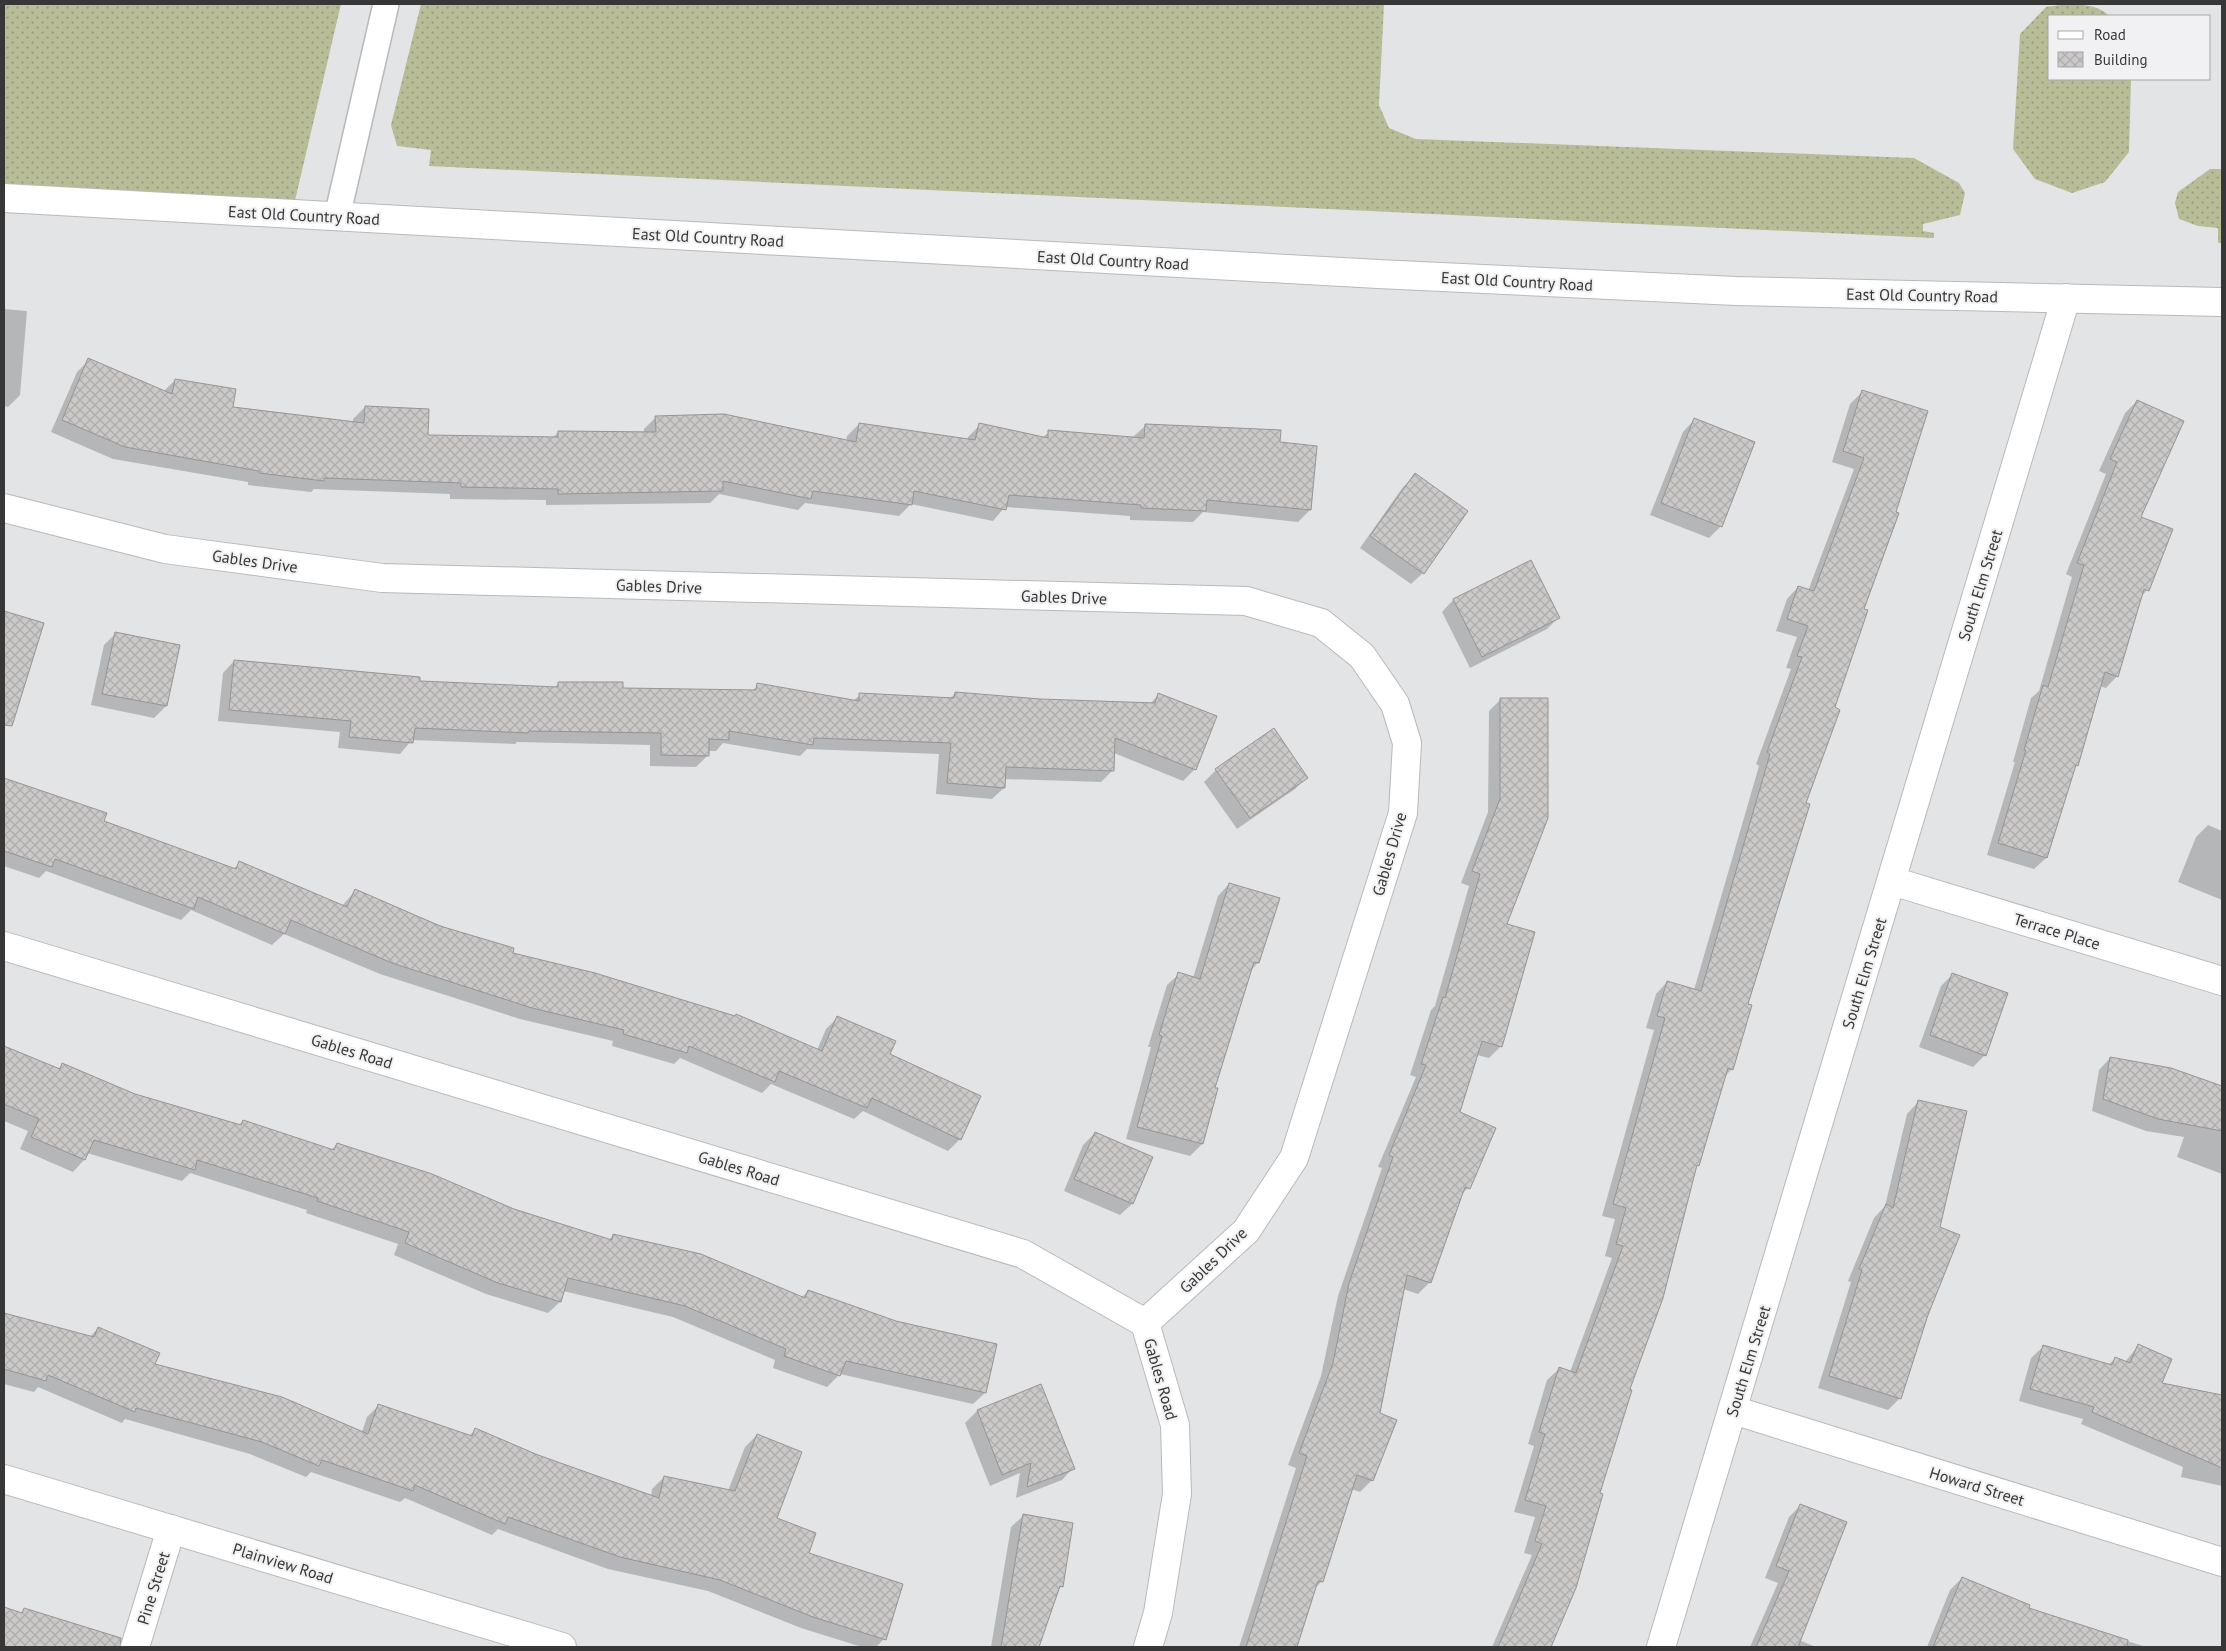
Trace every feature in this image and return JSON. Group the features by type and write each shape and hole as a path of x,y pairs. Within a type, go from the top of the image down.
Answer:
{"street":[{"name":"East Old Country Road","path":"4,198 1388,275 1736,291 2222,302"},
{"name":"South Elm Street","path":"1660,1647 1733,1410 2066,298"},
{"name":"Gables Drive","path":"4,508 165,549 382,578 1246,601 1321,623 1362,656 1395,704 1407,743 1403,813 1294,1158 1246,1231 1146,1323"},
{"name":"Terrace Place","path":"1892,881 2222,981"},
{"name":"Gables Road","path":"4,946 1023,1254 1146,1323 1175,1425 1177,1494 1158,1613 1148,1647"},
{"name":"Howard Street","path":"1733,1410 2222,1562"},
{"name":"Plainview Road","path":"4,1479 562,1647"},
{"name":"Pine Street","path":"135,1647 170,1529"}],"lane":[{"path":"337,217 386,4"}],"green space":[{"path":"4,4 341,4 293,209 4,195"},
{"path":"421,4 1384,4 1379,105 1389,128 1416,139 1914,158 1959,183 1965,193 1960,215 1923,224 1923,231 1934,233 1934,238 429,166 431,150 397,146 391,125"},
{"path":"2069,4 2085,5 2101,10 2108,15 2048,15 2048,80 2131,80 2129,152 2105,182 2072,193 2035,179 2013,149 2020,34 2046,7"},
{"path":"2210,169 2222,169 2222,243 2218,243 2218,228 2198,226 2179,219 2175,203 2178,192"}],"building":[{"path":"88,358 172,394 175,379 236,389 233,407 364,423 365,406 429,409 428,435 558,437 558,431 656,432 655,416 724,414 856,442 859,423 975,440 979,423 1048,438 1048,430 1144,438 1145,424 1281,430 1280,442 1317,446 1311,510 1207,500 1206,511 1141,508 1141,505 1009,495 1006,510 914,491 912,505 813,491 811,499 723,481 723,491 558,494 558,489 461,487 461,483 324,478 324,481 259,473 259,471 125,447 62,420"},
{"path":"1862,390 1928,411 1896,512 1899,513 1864,609 1868,610 1835,707 1840,710 1806,803 1810,804 1748,1004 1752,1005 1733,1070 1728,1068 1699,1166 1697,1165 1663,1298 1630,1389 1632,1390 1600,1493 1603,1494 1576,1588 1551,1647 1498,1647 1542,1544 1535,1541 1546,1506 1525,1500 1545,1434 1539,1432 1559,1367 1576,1373 1623,1246 1616,1244 1626,1208 1613,1204 1665,1018 1657,1016 1667,981 1701,991 1770,754 1767,752 1802,657 1797,656 1808,626 1787,619 1798,586 1814,591 1864,458 1843,451"},
{"path":"2137,400 2184,421 2141,517 2173,529 2149,591 2144,589 2118,677 2105,672 2078,766 2076,765 2047,858 1998,843 2043,685 2048,687 2084,565 2077,563 2117,462 2110,459"},
{"path":"1694,418 1755,442 1722,527 1661,503"},
{"path":"1415,473 1468,511 1424,574 1370,536"},
{"path":"1531,560 1560,618 1482,657 1453,599"},
{"path":"4,611 44,623 12,726 4,725"},
{"path":"115,632 180,645 167,706 102,694"},
{"path":"234,660 420,677 420,681 558,687 558,682 623,682 623,688 756,690 757,683 859,701 859,693 954,698 955,692 1040,699 1155,703 1158,693 1217,716 1196,770 1115,738 1114,771 1006,767 1005,788 947,783 951,743 814,738 813,745 729,731 729,740 709,739 709,756 661,755 661,733 529,731 528,733 415,728 413,743 349,737 351,721 229,710"},
{"path":"1500,698 1548,698 1548,818 1507,924 1535,932 1502,1047 1482,1041 1460,1112 1496,1128 1470,1189 1465,1187 1431,1283 1407,1275 1380,1413 1397,1420 1373,1481 1357,1475 1323,1582 1318,1581 1297,1647 1246,1647 1307,1456 1299,1453 1333,1363 1349,1283 1393,1157 1389,1155 1426,1065 1421,1064 1443,997 1445,998 1480,874 1472,871 1500,799"},
{"path":"1274,728 1308,778 1250,818 1215,769"},
{"path":"4,778 107,813 104,821 236,869 239,861 347,907 355,889 440,926 514,948 513,953 595,973 735,1016 736,1014 822,1051 837,1016 896,1041 890,1054 981,1096 961,1140 872,1098 867,1108 779,1071 775,1082 689,1046 687,1053 623,1034 624,1030 532,1008 392,963 291,920 285,934 198,897 194,909 55,859 52,867 4,851"},
{"path":"1229,883 1280,898 1259,963 1254,962 1215,1088 1218,1088 1203,1144 1137,1127 1162,1036 1159,1035 1178,972 1200,979"},
{"path":"1952,973 2008,993 1986,1056 1930,1035"},
{"path":"4,1046 60,1069 62,1063 135,1094 241,1125 243,1120 334,1150 337,1143 432,1174 514,1209 612,1240 613,1234 701,1254 805,1298 808,1290 896,1321 997,1344 986,1393 846,1361 840,1376 784,1356 786,1349 685,1306 568,1278 561,1302 498,1283 405,1243 409,1232 317,1201 318,1198 197,1160 195,1170 94,1140 85,1160 31,1137 39,1119 4,1104"},
{"path":"2110,1057 2171,1068 2222,1086 2222,1131 2158,1119 2103,1099"},
{"path":"1918,1100 1967,1111 1940,1227 1960,1235 1928,1315 1901,1399 1829,1376 1862,1270 1859,1269 1886,1204 1893,1208"},
{"path":"1095,1132 1153,1157 1133,1204 1074,1179"},
{"path":"4,1313 94,1337 98,1327 160,1353 155,1364 282,1397 368,1434 378,1404 472,1436 475,1428 538,1455 659,1498 664,1476 735,1491 757,1434 802,1452 777,1518 816,1533 809,1553 903,1584 886,1640 813,1617 720,1580 620,1557 508,1517 505,1524 415,1485 413,1491 322,1460 319,1466 262,1442 136,1408 135,1412 48,1375 46,1381 4,1369"},
{"path":"2138,1344 2172,1359 2162,1383 2222,1395 2222,1468 2092,1412 2094,1407 2030,1389 2043,1345 2112,1365 2115,1357 2130,1363"},
{"path":"1041,1384 1075,1469 1027,1487 1031,1463 1002,1475 977,1410"},
{"path":"1800,1504 1847,1522 1798,1647 1756,1647 1789,1571 1776,1566"},
{"path":"1023,1514 1073,1523 1063,1587 1060,1586 1039,1647 1001,1647"},
{"path":"1962,1577 2030,1605 2029,1608 2128,1640 2127,1647 1933,1647"},
{"path":"4,1607 22,1613 24,1608 121,1638 120,1647 4,1647"}]}
